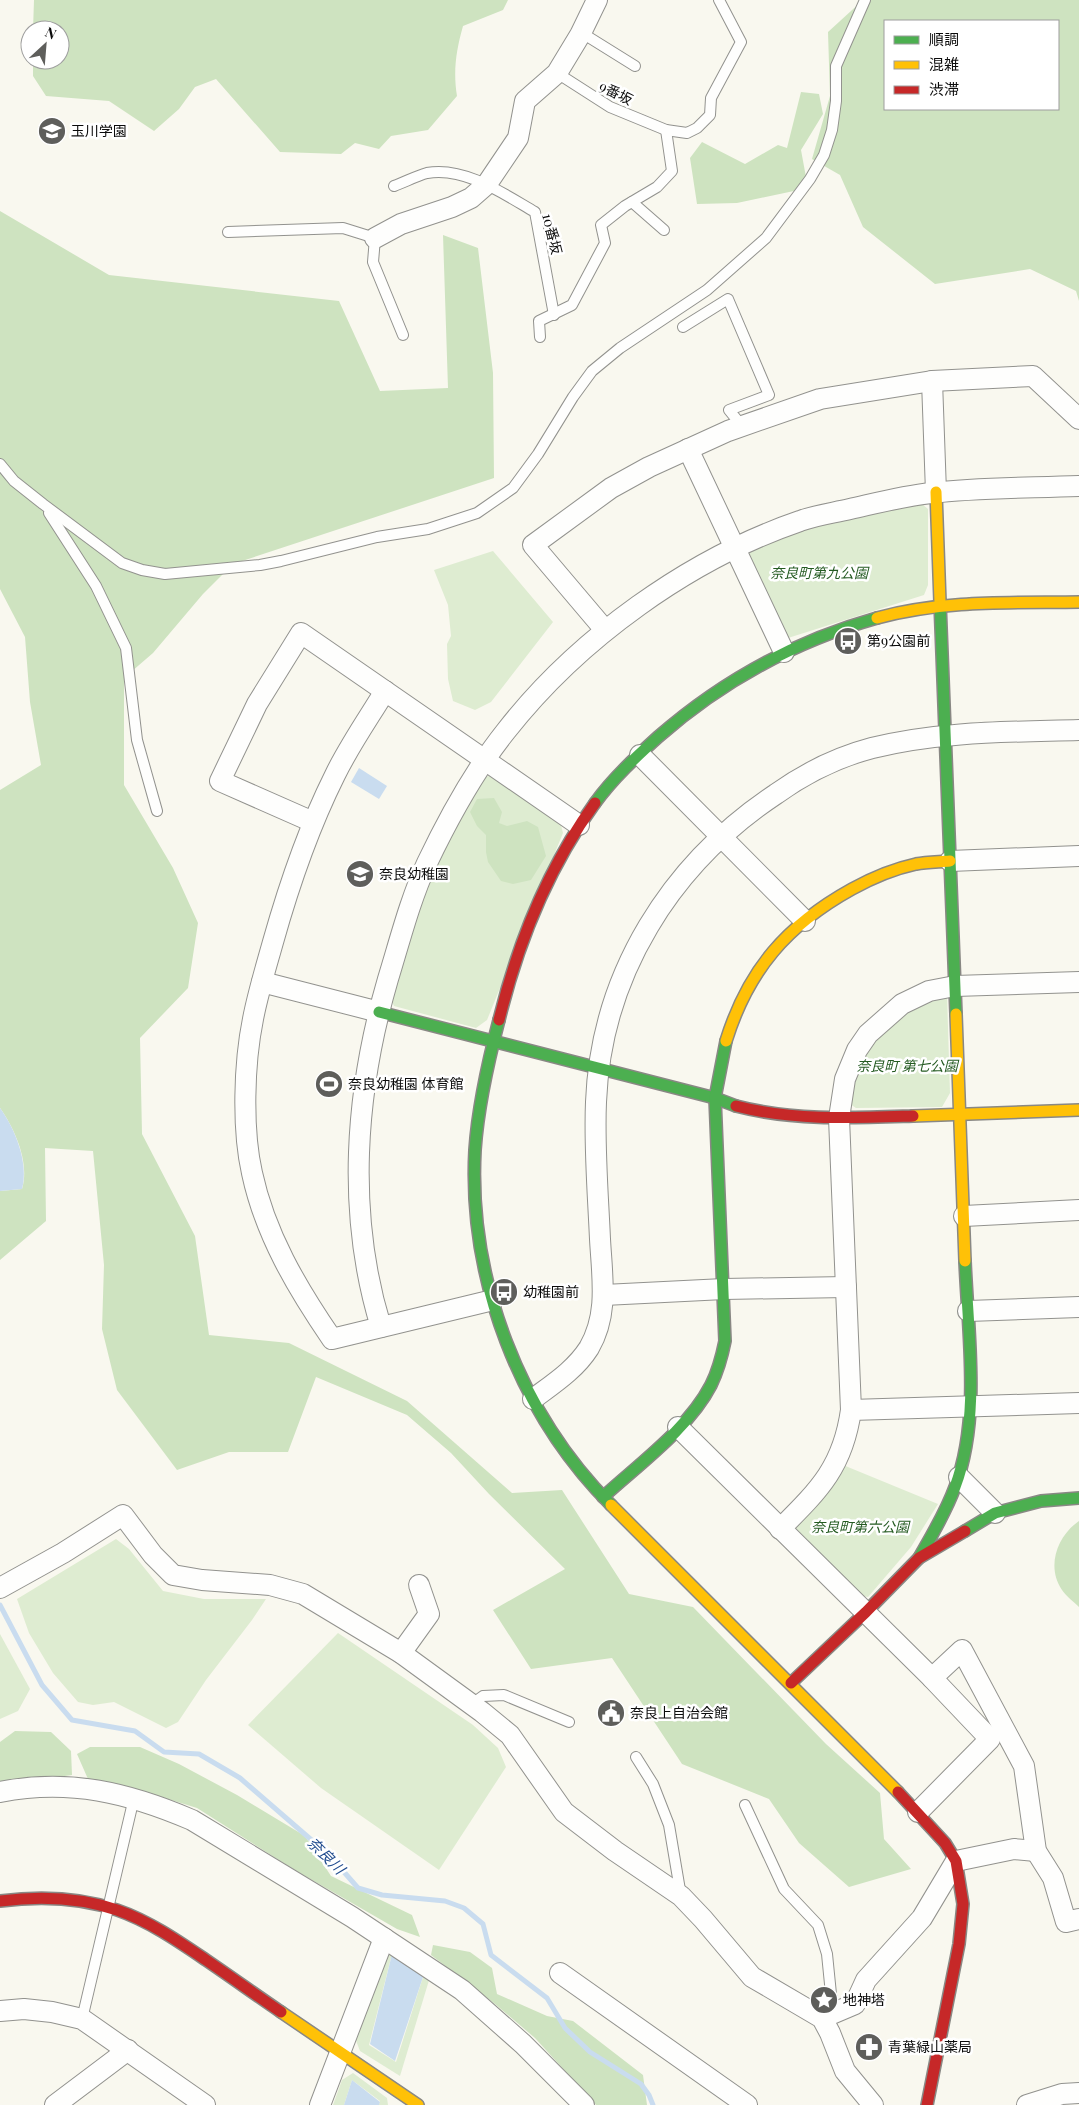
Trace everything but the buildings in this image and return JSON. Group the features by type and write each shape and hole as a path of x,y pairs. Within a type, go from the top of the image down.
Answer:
{"street":[{"path":"374,238 401,224 452,207 471,198 487,184 518,138 525,101 557,73 582,33 598,0"},
{"path":"605,630 533,545 611,488 688,449 742,426 820,399 932,381 1033,376 1079,419"},
{"path":"919,1558 944,1512 959,1477 968,1442 971,1407 932,381"},
{"path":"688,449 784,652"},
{"path":"381,1327 372,1298 358,1203 358,1159 363,1096 379,1012 407,917 426,866 460,800 485,760 534,697 572,658 605,630 686,574 734,548 801,520 904,497 936,492 1079,486"},
{"path":"927,2105 959,1944 963,1904 956,1861 945,1843 918,1812 604,1496 564,1449 533,1399 506,1342 493,1300 478,1221 475,1163 479,1109 507,984 530,922 551,876 579,825 600,798 640,754 682,717 723,686 784,652 819,637 896,614 940,606 1079,602"},
{"path":"313,822 220,781 257,704 302,633 579,825"},
{"path":"385,691 353,742 313,822 282,910 262,982 252,1020 248,1062 246,1136 252,1173 263,1212 283,1260 305,1301 332,1339 493,1300"},
{"path":"533,1399 564,1377 588,1348 600,1323 604,1295 596,1100 606,1032 622,977 643,932 680,878 720,836 776,794 825,766 870,749 945,736 1079,730"},
{"path":"640,754 805,921"},
{"path":"604,1496 678,1427 709,1388 719,1368 725,1341 716,1098 721,1062 730,1027 748,989 778,944 805,921 842,895 879,876 915,864 1079,856"},
{"path":"262,982 600,1067 716,1098 729,1104 778,1115 839,1118 1079,1110"},
{"path":"780,1529 810,1498 840,1457 848,1430 851,1410 839,1118 845,1079 858,1050 868,1034 908,1000 929,991 955,986 1079,982"},
{"path":"964,1216 1079,1210"},
{"path":"604,1295 724,1289 846,1287"},
{"path":"968,1311 1079,1307"},
{"path":"851,1410 1079,1403"},
{"path":"678,1427 866,1612 990,1739 918,1812"},
{"path":"959,1477 995,1513"},
{"path":"790,1683 866,1612 919,1558 995,1513 1040,1501 1079,1498"},
{"path":"0,1588 63,1553 123,1515 152,1555 173,1574 202,1580 270,1585 303,1594 401,1653 472,1704 510,1735 564,1812 608,1846 681,1896 704,1919 752,1977 827,2016"},
{"path":"401,1653 429,1614 419,1585"},
{"path":"932,1678 962,1650 1024,1766 1036,1851 1053,1878 1066,1922 1079,1919"},
{"path":"0,1792 16,1789 74,1787 104,1790 134,1798 192,1820 384,1938 462,1990 524,2044 584,2105"},
{"path":"827,2016 855,2004 866,1980 922,1918 956,1861 1014,1849 1036,1851"},
{"path":"0,1901 18,1898 65,1900 108,1907 149,1925 183,1945 418,2105"},
{"path":"320,2105 384,1938"},
{"path":"560,1973 748,2105"},
{"path":"0,2011 24,2009 52,2012 82,2019 128,2050 196,2102"},
{"path":"827,2016 830,2033 845,2071 872,2105"},
{"path":"55,2105 128,2050"},
{"path":"1027,2105 1062,2094 1079,2093"}],"lane":[{"name":"9番坂","path":"557,73 610,107 666,130 687,133 697,128 710,115 711,98 741,42 719,0"},
{"path":"0,464 14,480 43,504 122,563 142,570 165,574 260,565 281,561 377,537 428,529 477,512 513,488 538,454 592,371 620,348 707,290 766,238 810,179 824,155 832,130 836,102 836,66 865,0"},
{"path":"582,33 634,66"},
{"path":"540,336 539,322 572,304 605,243 601,225 632,202 657,187 672,171 666,130"},
{"name":"10番坂","path":"394,186 428,173 462,174 487,184 534,212 554,315"},
{"path":"632,202 664,230"},
{"path":"228,232 343,228 374,238 373,262 403,336"},
{"path":"682,326 728,299 769,395 729,410 742,426"},
{"path":"43,504 96,586 126,648 137,740 157,811"},
{"path":"472,1704 483,1696 504,1695 568,1722"},
{"path":"636,1757 653,1784 669,1825 681,1896"},
{"path":"82,2019 134,1798"},
{"path":"745,1805 784,1889 818,1925 827,1954 827,2016"}],"green space":[{"path":"34,0 508,0 503,10 463,26 456,61 457,96 428,130 391,136 379,149 355,143 341,154 280,152 216,79 195,87 179,109 154,131 109,101 46,96 33,76 33,70 70,70 70,20 33,20"},
{"path":"863,0 1079,0 1079,301 1076,291 1030,269 935,284 863,227 840,175 812,159 830,96 828,32"},
{"path":"801,92 819,94 823,114 801,150 808,188 737,203 697,204 690,158 702,142 745,164 778,145 787,148"},
{"path":"0,211 109,275 339,301 380,391 448,388 443,235 478,248 493,373 494,478 233,564 203,594 153,653 124,678 124,785 173,868 198,923 188,988 140,1038 142,1134 195,1236 209,1335 289,1343 407,1401 512,1493 562,1490 629,1594 693,1607 826,1744 880,1793 884,1839 911,1869 849,1887 799,1843 769,1799 682,1764 612,1658 531,1669 493,1610 565,1569 489,1494 451,1453 407,1415 316,1377 288,1452 229,1452 177,1470 117,1390 102,1329 104,1265 93,1151 45,1148 46,1221 0,1260 0,1191 22,1189 24,1168 23,1157 16,1136 0,1108 0,790 41,765 30,702 25,637 0,589"},
{"name":"奈良町第九公園","path":"922,504 928,509 928,585 924,595 788,638 747,561 750,551 800,528 841,517"},
{"path":"493,551 553,622 491,702 475,710 453,701 448,679 447,644 451,636 448,605 434,570"},
{"path":"493,775 560,821 563,833 487,1020 476,1028 394,1006 390,997 430,870 481,778"},
{"path":"494,798 502,812 499,823 507,826 527,821 538,827 546,856 531,880 513,884 501,881 488,862 486,835 477,826 470,812 477,799"},
{"name":"奈良町 第七公園","path":"947,994 950,1093 942,1107 856,1108 847,1102 860,1063 873,1041 882,1031 909,1010"},
{"name":"奈良町第六公園","path":"843,1465 938,1504 911,1547 868,1597 857,1595 793,1533 796,1523"},
{"path":"1079,1521 1079,1607 1062,1590 1057,1581 1055,1562 1056,1552 1060,1543 1071,1527"},
{"path":"116,1539 129,1549 163,1591 204,1599 266,1599 206,1680 178,1722 166,1728 114,1702 93,1705 78,1702 53,1673 29,1633 17,1599"},
{"path":"338,1633 473,1725 498,1748 506,1767 439,1870 321,1788 248,1725"},
{"path":"0,1634 30,1689 18,1711 0,1719"},
{"path":"15,1731 51,1732 71,1751 72,1775 0,1785 0,1742"},
{"path":"90,1747 140,1747 179,1764 237,1795 305,1836 331,1876 412,1915 420,1937 397,1929 293,1869 197,1808 139,1790 88,1779 77,1754"},
{"path":"433,1945 470,1952 492,1968 497,1994 547,2016 573,2021 643,2075 647,2105 596,2105 535,2038 495,2004 431,1955"},
{"path":"387,1951 396,1952 430,1977 400,2076 360,2051 355,2038","holes":["392,1954 423,1977 396,2062 369,2045"]},
{"path":"353,2073 387,2098 388,2105 379,2105 380,2101 352,2080 344,2105 333,2105 342,2080"}],"water":[{"path":"359,768 387,786 379,799 351,782"},
{"path":"0,1108 11,1126 22,1157 24,1179 22,1189 0,1191"},
{"path":"392,1954 423,1977 395,2061 370,2044"},
{"path":"352,2080 380,2102 379,2105 344,2105"}],"waterway":[{"name":"奈良川","path":"0,1605 42,1685 72,1720 135,1731 164,1752 199,1754 240,1778 330,1856 358,1888 382,1895 445,1901 464,1908 483,1924 491,1955 547,1998 565,2028 590,2052 641,2084 653,2105"}],"traffic: fast":[{"path":"940,602 956,1014"},
{"path":"595,803 633,760 682,717 708,698 761,665 789,651 817,638 877,618"},
{"path":"379,1012 715,1098 736,1106"},
{"path":"499,1020 484,1084 475,1150 475,1199 480,1247 491,1295 506,1342 526,1387 550,1429 579,1469 611,1505"},
{"path":"603,1497 662,1445 690,1416 702,1401 711,1385 721,1358 725,1341 715,1098 726,1041"},
{"path":"919,1558 955,1487 968,1433 971,1376 965,1261"},
{"path":"965,1531 995,1513 1041,1501 1079,1498"}],"traffic: slow":[{"path":"936,492 940,602"},
{"path":"877,618 902,612 952,605 1079,602"},
{"path":"726,1041 735,1016 758,971 789,934 808,918 852,889 883,874 916,864 950,861"},
{"path":"956,1014 965,1261"},
{"path":"913,1116 1079,1110"},
{"path":"611,1505 898,1792"},
{"path":"281,2012 418,2105"}],"traffic: jam":[{"path":"499,1020 515,962 536,907 563,853 595,803"},
{"path":"736,1106 758,1111 802,1116 846,1118 913,1116"},
{"path":"791,1683 866,1612 919,1558 965,1531"},
{"path":"898,1792 945,1843 956,1861 963,1904 959,1944 927,2105"},
{"path":"0,1901 29,1898 74,1900 117,1910 152,1926 174,1939 281,2012"}],"place":[{"name":"玉川学園","path":"52,131"},
{"name":"第9公園前","path":"848,641"},
{"name":"奈良幼稚園","path":"360,874"},
{"name":"奈良幼稚園 体育館","path":"329,1084"},
{"name":"幼稚園前","path":"504,1292"},
{"name":"奈良上自治会館","path":"611,1713"},
{"name":"地神塔","path":"824,2000"},
{"name":"青葉緑山薬局","path":"869,2047"}]}
